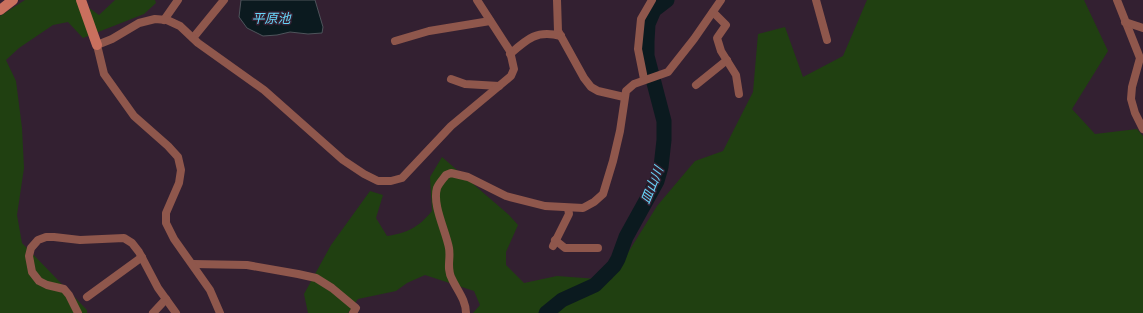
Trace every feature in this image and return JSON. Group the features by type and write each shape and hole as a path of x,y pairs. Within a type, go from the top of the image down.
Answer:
{"street":[{"path":"0,10 13,0"},
{"path":"81,0 97,45 104,74 134,116 168,146 178,157 181,170 178,183 166,213 166,223 174,239 210,290 220,313"},
{"path":"164,20 178,0"},
{"path":"193,38 224,0"},
{"path":"97,45 112,39 139,23 155,19 167,20 180,26 193,38 264,90 343,160 364,174 378,181 391,181 402,178 451,126 511,76 514,69 510,54 477,0"},
{"path":"557,0 558,31 584,78 591,87 598,91 624,97"},
{"path":"644,79 638,49 641,19 652,0"},
{"path":"466,313 459,290 449,271 449,250 437,205 437,189 446,175 451,173 468,177 506,196 545,206 583,208 594,202 603,194 613,161 625,106 624,97 626,91 634,84 644,79 668,72 694,39 721,0"},
{"path":"816,0 827,40"},
{"path":"1117,0 1140,58 1132,87 1132,99 1135,113 1143,129"},
{"path":"713,12 726,25 717,38 721,51 736,76 739,94"},
{"path":"395,41 429,32 490,21"},
{"path":"1125,22 1143,28"},
{"path":"510,54 531,37 541,34 561,36"},
{"path":"696,85 727,60"},
{"path":"451,79 465,84 499,86"},
{"path":"568,208 569,214 554,243 565,248 598,248"},
{"path":"78,313 75,304 64,289 47,285 39,281 32,272 29,256 32,248 38,240 54,236 80,240 124,238 132,243 142,257 158,288 176,313"},
{"path":"87,297 142,257"},
{"path":"193,264 248,265 316,278 332,288 356,308 353,313"},
{"path":"153,313 166,299"}],"green space":[{"path":"25,0 78,0 99,15 115,0 155,0 156,3 144,14 83,38 68,22 53,25 19,48 6,60 16,81 22,128 24,168 17,215 22,243 87,310 87,313 0,313 0,16"},
{"path":"867,0 1084,0 1108,51 1072,109 1095,134 1137,129 1143,136 1143,313 473,313 480,305 474,291 425,275 407,283 396,291 358,299 348,313 308,313 304,294 331,245 370,191 383,195 376,218 387,236 412,229 422,222 432,211 430,177 442,157 509,215 518,225 506,252 506,265 524,283 557,276 611,280 657,206 695,161 723,151 753,92 758,34 785,27 803,77 843,56"}],"water":[{"name":"平原池","path":"241,0 315,0 323,27 322,33 308,34 290,32 263,36 247,28 239,17"}],"waterway":[{"name":"皿山川","path":"546,313 562,300 595,285 614,266 626,237 657,181 661,167 664,140 664,121 647,56 647,41 648,24 654,10 667,0"}]}
